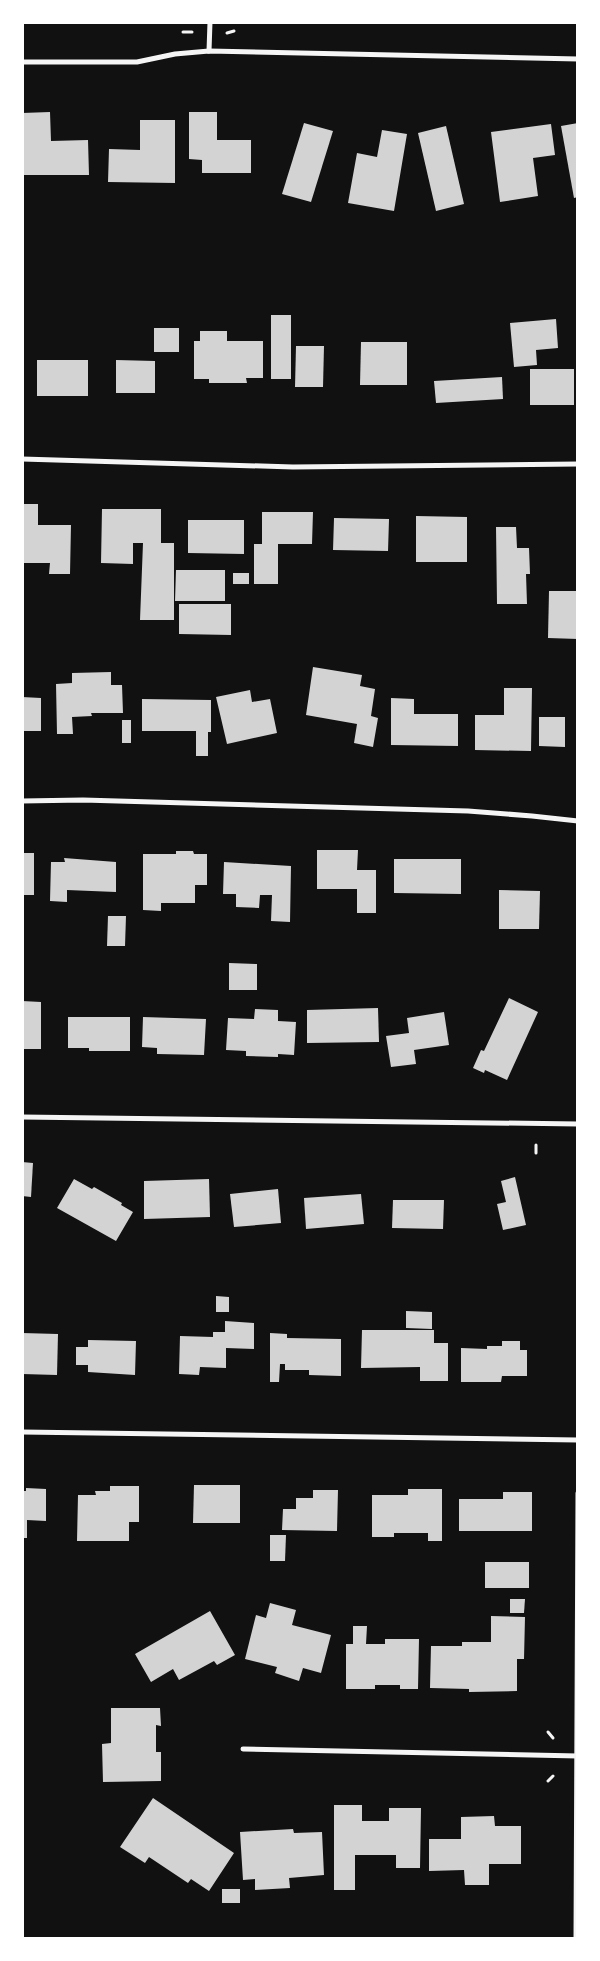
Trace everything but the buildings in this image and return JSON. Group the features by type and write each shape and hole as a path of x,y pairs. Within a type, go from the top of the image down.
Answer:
{"street":[{"path":"210,22 210,51"},
{"path":"22,62 137,62 174,54 210,51 578,59"},
{"path":"22,459 293,466 578,464"},
{"path":"22,801 83,800 468,811 578,822"},
{"path":"22,1117 578,1124"},
{"path":"22,1432 578,1440"},
{"path":"576,1938 578,1493"},
{"path":"243,1749 577,1756"}],"path":[{"path":"227,33 234,31"},
{"path":"183,32 192,32"},
{"path":"536,1145 536,1153"},
{"path":"548,1732 553,1738"},
{"path":"548,1781 553,1776"}]}
